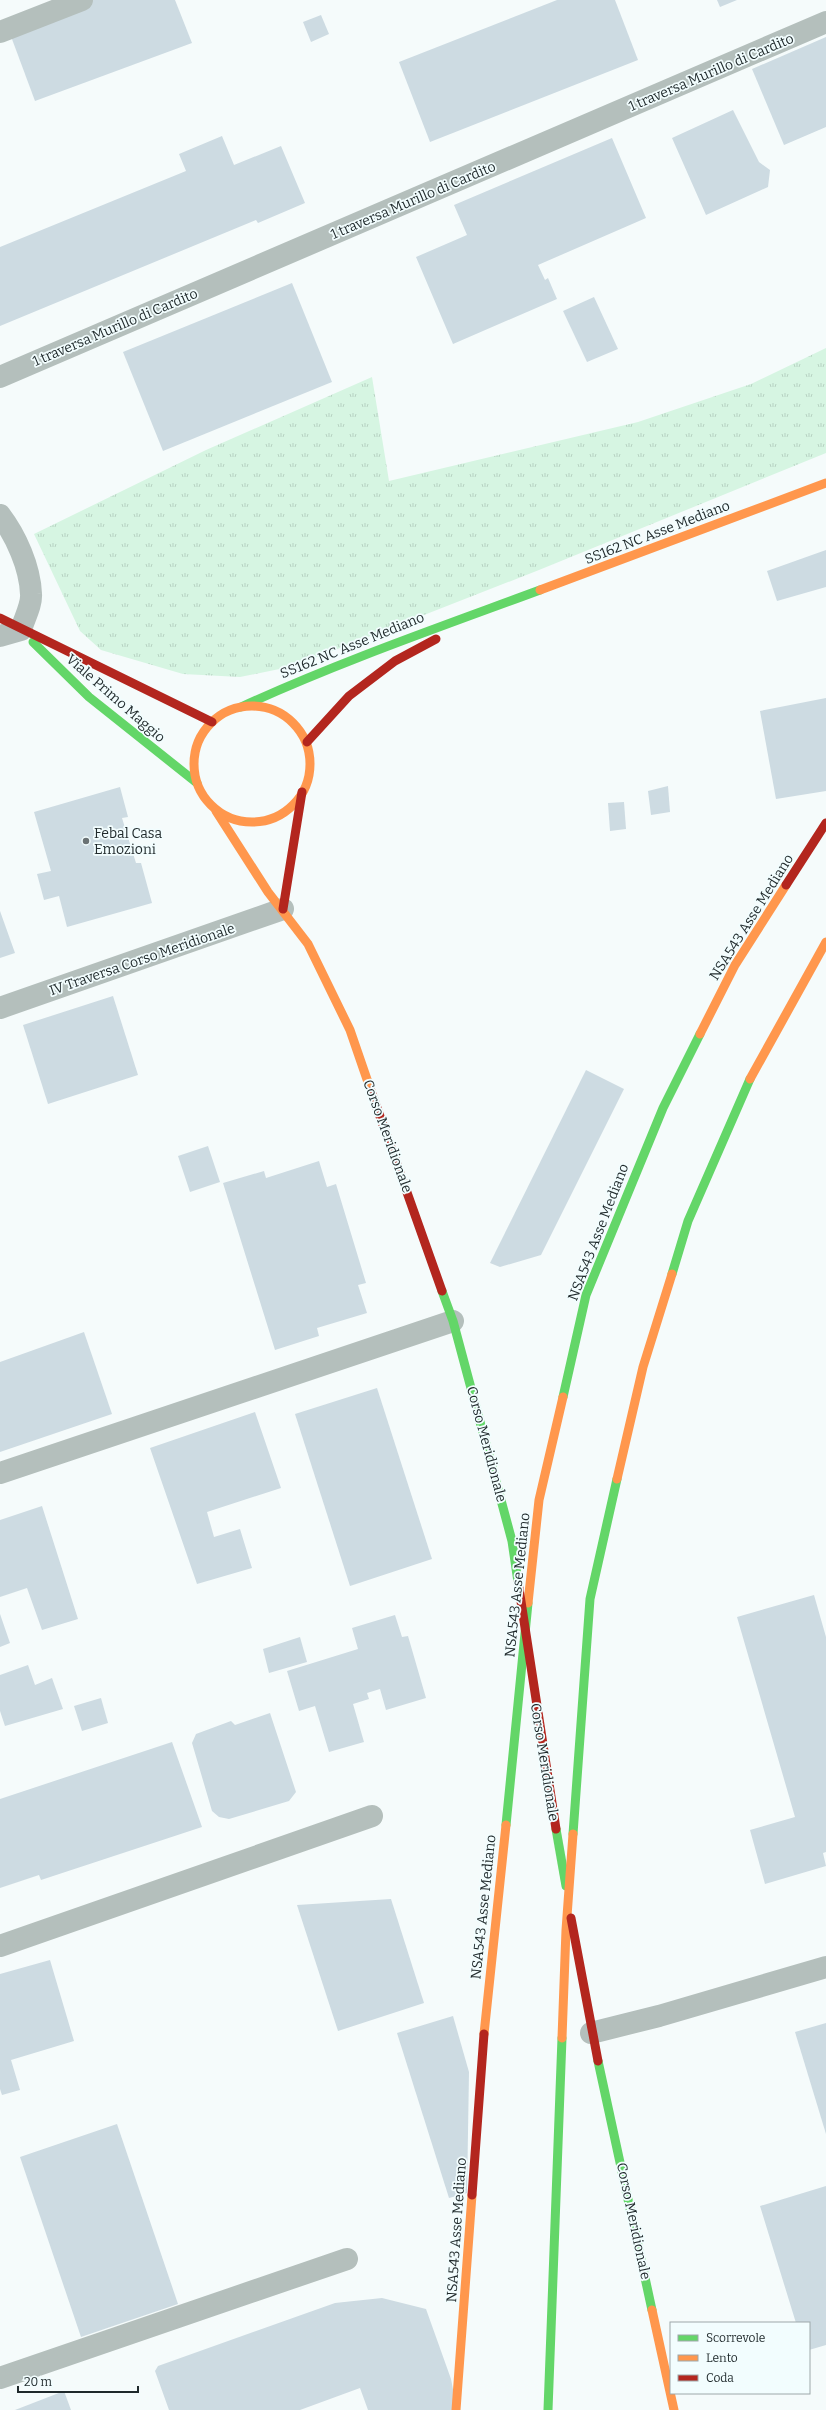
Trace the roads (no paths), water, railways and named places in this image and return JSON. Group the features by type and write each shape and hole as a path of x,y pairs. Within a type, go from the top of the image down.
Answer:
{"main road":[{"name":"SS162 NC Asse Mediano","path":"241,707 297,681 405,638 497,606 826,483"},
{"name":"SS162 NC Asse Mediano","path":"307,742 349,696 395,661 497,606"},
{"name":"Viale Primo Maggio","path":"0,618 21,630 212,722"},
{"name":"Viale Primo Maggio","path":"21,630 89,697 197,784"},
{"path":"261,706 280,713 296,725 307,742 311,762 309,778 302,792 290,809 273,819 253,823 233,820 216,810 204,798 197,784 193,767 195,750 202,735 212,722 226,712 241,707 261,706"},
{"path":"283,910 302,792"},
{"name":"Corso Meridionale","path":"216,810 268,892 308,944 350,1030 453,1321 512,1541 545,1769 591,2033 670,2392"},
{"name":"NSA543 Asse Mediano","path":"456,2410 484,2024 539,1500 586,1295 663,1108 735,965 826,823"},
{"path":"548,2410 566,1930 590,1599 643,1367 688,1221 752,1075 826,942"},
{"name":"Corso Meridionale","path":"670,2394 674,2410"}],"street":[{"path":"0,32 82,0"},
{"name":"1 traversa Murillo di Cardito","path":"0,377 826,22"},
{"path":"0,515 7,525 26,565 32,596 21,630 0,636"},
{"name":"IV Traversa Corso Meridionale","path":"0,1008 283,910"},
{"path":"0,1473 453,1321"},
{"path":"0,1946 372,1816"},
{"path":"591,2033 659,2016 826,1967"},
{"path":"0,2378 347,2259"}],"place":[{"name":"Febal Casa Emozioni","path":"86,841"}]}
